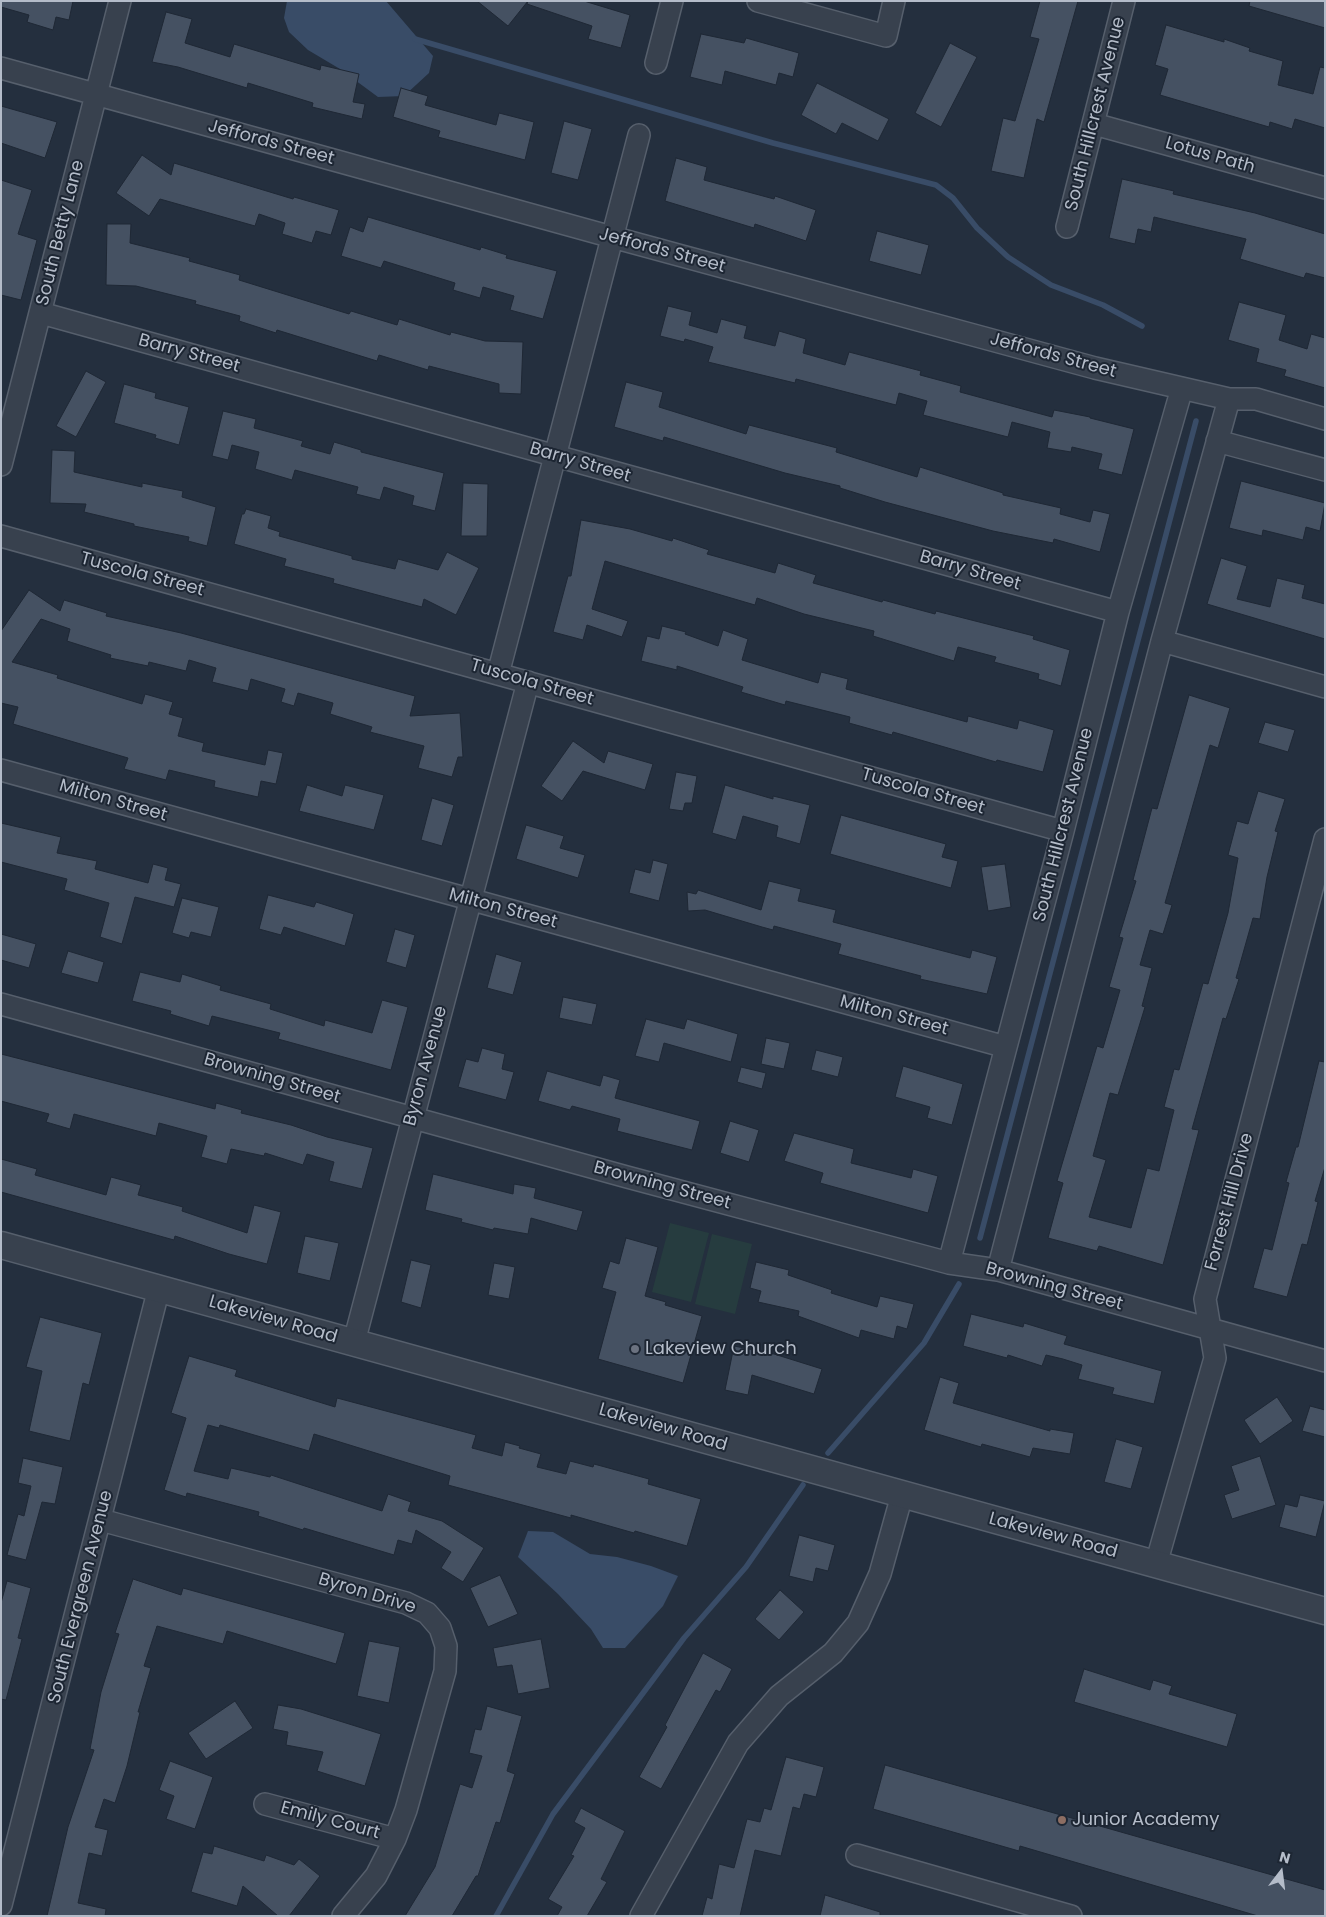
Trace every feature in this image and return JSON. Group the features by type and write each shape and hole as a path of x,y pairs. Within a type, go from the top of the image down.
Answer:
{"street":[{"name":"South Betty Lane","path":"1,466 120,1"},
{"path":"656,63 672,1"},
{"path":"758,1 886,36 894,1"},
{"name":"South Hillcrest Avenue","path":"1067,227 1124,1"},
{"name":"Jeffords Street","path":"1,68 1095,368 1229,399 1256,399 1325,419"},
{"name":"Lotus Path","path":"1094,124 1325,188"},
{"path":"498,674 639,135"},
{"name":"Barry Street","path":"41,313 1118,612"},
{"name":"South Hillcrest Avenue","path":"949,1263 1064,831 1118,612 1182,388"},
{"path":"998,1270 1162,641 1229,399"},
{"path":"1217,440 1325,470"},
{"name":"Tuscola Street","path":"1,536 1064,831"},
{"path":"1162,641 1325,686"},
{"name":"Byron Avenue","path":"354,1342 528,682"},
{"name":"Milton Street","path":"1,770 1006,1047"},
{"name":"Forrest Hill Drive","path":"1156,1564 1215,1358 1205,1299 1325,839"},
{"name":"Browning Street","path":"1,1004 412,1118 949,1263 998,1270 1325,1361"},
{"name":"Lakeview Road","path":"1,1245 1325,1611"},
{"name":"South Evergreen Avenue","path":"1,1905 159,1288"},
{"path":"641,1916 738,1743 779,1696 833,1653 858,1623 880,1574 902,1495"},
{"name":"Byron Drive","path":"101,1520 406,1603 427,1613 440,1628 446,1646 445,1671 406,1810 396,1839 376,1876 343,1916"},
{"name":"Emily Court","path":"265,1804 396,1839"},
{"path":"856,1855 1071,1916"}],"green space":[{"path":"670,1223 709,1233 691,1302 652,1292"},
{"path":"712,1234 752,1244 735,1314 695,1304"}],"water":[{"path":"287,1 386,1 433,56 429,73 404,96 378,97 340,69 308,50 289,32 284,18"},
{"path":"528,1531 553,1532 590,1554 617,1557 651,1566 678,1576 663,1606 625,1648 603,1648 591,1629 558,1594 518,1557"}],"building":[{"path":"1,1 73,1 69,20 56,17 53,30 27,22 29,15 1,7"},
{"path":"477,1 528,1 508,26"},
{"path":"528,1 584,1 630,15 621,48 588,39 592,26 527,4"},
{"path":"1040,1 1078,1 1044,122 1037,119 1024,178 991,171 1003,118 1015,121 1039,39 1030,37"},
{"path":"1250,1 1325,1 1325,28 1249,6"},
{"path":"166,12 192,19 185,43 230,57 234,44 320,70 321,65 359,74 353,102 365,104 362,119 312,107 313,103 248,83 247,88 178,67 152,62"},
{"path":"1166,25 1224,42 1224,39 1250,48 1249,51 1283,61 1278,85 1313,94 1320,67 1325,68 1325,128 1295,119 1292,129 1270,122 1269,127 1160,95 1168,69 1155,65"},
{"path":"701,34 744,43 746,38 799,53 793,77 779,73 776,85 725,71 722,85 690,77"},
{"path":"950,43 977,57 941,127 915,113"},
{"path":"817,83 889,119 878,141 842,123 836,134 801,115"},
{"path":"401,88 428,96 425,105 496,125 499,113 534,122 525,160 438,137 440,131 393,117"},
{"path":"1,106 57,122 45,158 1,143"},
{"path":"564,121 592,129 578,180 551,173"},
{"path":"142,155 171,175 174,163 293,199 294,197 339,210 331,235 316,231 312,243 282,234 285,223 259,214 255,226 160,199 149,216 116,193"},
{"path":"676,158 707,167 704,180 774,199 775,196 816,210 806,241 755,224 754,228 665,201"},
{"path":"1122,179 1174,191 1173,194 1255,213 1325,234 1325,278 1306,273 1304,278 1240,259 1246,239 1154,217 1151,232 1138,229 1135,244 1109,238"},
{"path":"1,180 32,190 18,234 37,240 21,300 1,295"},
{"path":"368,217 480,250 481,247 507,255 506,258 557,271 543,319 510,310 514,296 483,287 480,298 453,290 455,283 384,261 381,268 341,256 350,227 363,232"},
{"path":"107,224 131,224 130,243 190,258 189,261 240,275 239,280 349,314 351,311 397,325 399,319 450,335 451,332 485,341 523,342 521,394 499,393 499,384 429,366 428,370 379,355 377,361 277,330 276,333 239,321 240,316 195,304 196,301 136,286 106,285"},
{"path":"877,231 929,245 921,275 869,261"},
{"path":"1239,302 1286,315 1279,340 1307,349 1311,334 1325,338 1325,388 1284,376 1286,370 1256,362 1259,349 1228,340"},
{"path":"668,306 692,312 689,325 717,333 721,319 747,326 744,338 775,346 779,331 806,339 803,353 845,365 849,352 921,371 920,375 961,386 960,392 1052,417 1054,410 1090,417 1134,429 1122,475 1098,469 1102,454 1072,447 1071,452 1047,448 1050,432 1012,422 1008,437 923,415 927,401 899,393 896,405 796,379 795,383 708,362 713,347 685,339 684,342 660,336"},
{"path":"86,371 106,382 76,437 56,426"},
{"path":"626,382 663,392 659,407 746,434 749,425 837,448 836,452 917,477 920,467 1003,493 1003,495 1061,508 1060,514 1090,522 1093,510 1110,514 1100,552 1054,539 1053,543 993,531 885,502 840,488 840,486 785,473 664,437 663,441 614,427"},
{"path":"124,384 156,393 155,398 189,407 179,445 155,438 156,435 114,423"},
{"path":"223,411 256,419 254,428 303,441 301,446 330,454 334,442 361,450 361,452 444,473 435,511 412,505 414,496 384,487 380,500 356,494 358,487 295,470 292,480 255,469 259,452 232,445 228,460 212,456"},
{"path":"52,450 75,451 74,472 142,487 142,483 183,491 182,497 216,507 207,546 188,541 189,537 134,526 134,524 84,512 86,504 50,503"},
{"path":"1241,481 1325,503 1320,531 1306,527 1303,540 1263,530 1262,536 1229,528"},
{"path":"463,483 488,484 487,536 461,536"},
{"path":"246,509 271,516 268,528 280,532 279,536 352,556 352,559 395,569 398,559 438,570 447,552 479,568 456,615 424,599 422,607 333,583 334,579 284,566 286,559 234,544 242,514 244,514"},
{"path":"581,520 630,529 672,541 673,538 709,550 707,554 775,573 778,563 816,575 813,583 882,602 883,600 935,614 936,611 1034,636 1033,639 1070,650 1061,686 1038,679 1039,674 994,662 996,657 958,647 954,661 873,636 874,631 804,614 757,598 755,605 605,561 592,609 628,621 622,637 587,625 583,640 553,632 568,576 571,576"},
{"path":"1221,558 1247,566 1237,599 1270,607 1277,578 1305,585 1302,598 1325,604 1325,639 1207,604"},
{"path":"29,590 60,611 64,600 107,613 106,616 181,633 415,696 410,716 460,713 463,757 458,757 452,777 418,768 424,746 370,732 372,727 330,714 333,703 298,693 294,706 281,702 285,689 251,679 248,691 212,682 216,668 189,660 186,671 149,662 148,666 110,658 111,655 67,641 70,629 41,619 12,662 58,675 57,678 142,704 145,694 173,702 169,714 183,718 178,736 204,743 202,751 265,765 268,750 283,753 276,784 261,781 258,797 214,787 215,781 169,770 166,780 124,769 128,758 13,724 18,707 1,703 1,631"},
{"path":"662,626 686,632 685,634 718,646 723,630 748,639 742,660 818,683 821,672 848,679 846,689 967,722 968,716 1017,729 1019,720 1054,730 1043,772 997,760 996,762 893,732 892,735 849,723 850,717 786,701 785,705 741,692 743,687 677,666 677,670 641,661 647,636 659,639"},
{"path":"1189,695 1230,708 1218,748 1210,745 1165,903 1172,905 1163,934 1150,930 1140,965 1152,968 1142,1006 1145,1007 1118,1095 1110,1093 1093,1156 1106,1160 1089,1217 1131,1228 1147,1168 1159,1171 1174,1110 1164,1107 1174,1069 1179,1070 1203,983 1208,984 1228,913 1238,858 1228,855 1237,821 1248,824 1258,791 1285,799 1275,831 1278,832 1267,877 1260,919 1253,918 1236,978 1239,979 1226,1019 1223,1018 1192,1129 1199,1130 1163,1265 1099,1246 1097,1251 1048,1238 1063,1183 1057,1181 1097,1046 1103,1048 1120,990 1109,987 1123,938 1119,937 1136,881 1133,880 1152,808 1157,809"},
{"path":"1265,722 1295,730 1288,752 1258,743"},
{"path":"573,741 604,763 608,751 653,764 645,790 583,771 562,801 541,786"},
{"path":"676,772 697,776 692,803 685,803 683,811 669,809"},
{"path":"307,785 342,796 345,785 384,795 374,830 299,811"},
{"path":"725,785 773,799 773,796 810,805 800,844 776,837 778,826 743,816 736,840 712,833"},
{"path":"432,798 454,805 442,846 421,840"},
{"path":"841,815 946,844 942,857 958,861 951,888 830,854"},
{"path":"1,823 61,837 57,853 97,861 95,869 148,883 153,864 168,868 165,880 181,884 174,907 135,897 122,944 100,937 109,903 64,890 67,879 1,862"},
{"path":"526,825 564,836 560,848 585,855 578,878 516,859"},
{"path":"653,860 668,864 659,901 629,893 635,869 650,873"},
{"path":"1005,864 1011,907 988,911 981,867"},
{"path":"769,881 801,889 798,901 836,910 833,922 970,958 972,950 997,957 987,994 920,979 921,976 838,954 841,944 774,926 773,930 705,910 688,911 687,892 696,894 698,890 761,910"},
{"path":"268,895 314,907 316,902 354,914 345,946 284,927 281,935 259,929"},
{"path":"182,898 219,907 211,937 191,932 189,938 172,933"},
{"path":"395,929 415,935 406,968 386,962"},
{"path":"1,934 36,944 29,968 1,960"},
{"path":"68,951 104,962 98,983 61,973"},
{"path":"496,954 522,962 513,995 487,988"},
{"path":"140,972 180,982 182,974 221,986 220,990 271,1004 270,1009 324,1026 325,1020 372,1033 382,1000 408,1007 391,1070 278,1039 280,1033 212,1016 209,1026 170,1014 171,1011 132,1001"},
{"path":"563,997 597,1004 592,1025 559,1018"},
{"path":"646,1019 684,1029 687,1019 738,1034 731,1062 664,1043 659,1062 635,1056"},
{"path":"766,1038 790,1043 784,1069 761,1064"},
{"path":"482,1048 505,1054 502,1069 514,1072 506,1100 458,1087 466,1059 478,1062"},
{"path":"816,1050 843,1057 838,1077 811,1070"},
{"path":"1,1054 215,1109 216,1103 242,1110 241,1113 373,1148 362,1189 329,1181 334,1162 307,1154 303,1165 265,1153 264,1156 231,1149 227,1164 201,1157 207,1136 159,1123 156,1136 74,1114 70,1129 46,1122 49,1114 1,1101"},
{"path":"1319,1061 1325,1062 1325,1167 1315,1201 1318,1202 1307,1245 1302,1244 1287,1297 1253,1288 1264,1248 1272,1250 1289,1183 1286,1182 1296,1147 1298,1147"},
{"path":"903,1066 963,1084 952,1125 927,1118 930,1107 895,1097"},
{"path":"741,1067 766,1073 762,1089 737,1082"},
{"path":"547,1071 600,1086 603,1075 620,1080 615,1098 700,1121 692,1150 617,1131 620,1119 572,1106 570,1110 538,1101"},
{"path":"730,1121 759,1130 749,1162 720,1153"},
{"path":"794,1133 854,1149 851,1163 911,1178 913,1169 938,1176 928,1213 820,1183 823,1173 784,1161"},
{"path":"1,1159 37,1169 35,1175 106,1195 111,1177 141,1185 138,1195 183,1207 182,1211 247,1233 254,1205 281,1212 267,1264 175,1236 174,1240 1,1192"},
{"path":"433,1174 513,1194 514,1184 536,1188 534,1198 583,1211 577,1231 531,1218 528,1234 494,1228 493,1230 461,1222 462,1219 425,1210"},
{"path":"305,1236 339,1243 330,1281 297,1273"},
{"path":"626,1238 658,1247 645,1296 666,1302 665,1305 702,1316 683,1383 598,1359 616,1292 602,1288 610,1261 619,1264"},
{"path":"411,1260 431,1265 421,1308 401,1302"},
{"path":"756,1262 789,1270 788,1275 832,1290 831,1293 877,1307 880,1296 914,1304 907,1329 897,1326 894,1339 861,1330 859,1338 798,1316 799,1311 758,1302 761,1291 750,1288"},
{"path":"494,1263 515,1267 509,1299 488,1295"},
{"path":"971,1314 1023,1327 1024,1323 1067,1336 1064,1344 1162,1371 1154,1404 1112,1394 1114,1388 1078,1379 1082,1365 1063,1359 1046,1355 1042,1366 1008,1355 1007,1358 963,1346"},
{"path":"40,1317 102,1333 89,1385 83,1383 70,1441 29,1431 42,1371 26,1367"},
{"path":"734,1346 774,1354 822,1369 814,1394 752,1375 748,1395 725,1390"},
{"path":"189,1356 237,1370 235,1376 335,1407 337,1398 476,1435 472,1448 502,1456 505,1442 520,1446 519,1448 541,1454 537,1467 566,1474 570,1461 593,1467 594,1464 649,1479 648,1484 701,1499 687,1546 635,1531 634,1533 571,1515 571,1518 448,1485 450,1476 314,1434 309,1451 220,1425 219,1428 208,1425 194,1471 228,1479 231,1468 270,1477 271,1475 382,1511 388,1494 411,1502 408,1511 442,1521 484,1548 463,1582 441,1568 451,1552 416,1530 412,1544 398,1540 394,1555 258,1516 259,1512 187,1493 186,1497 164,1490 186,1418 171,1413"},
{"path":"940,1377 959,1383 953,1403 1050,1431 1050,1429 1074,1433 1070,1454 1033,1448 1030,1457 982,1444 981,1447 924,1430"},
{"path":"1277,1397 1293,1421 1260,1444 1244,1420"},
{"path":"1310,1406 1325,1410 1325,1437 1302,1431"},
{"path":"1116,1439 1143,1447 1131,1489 1104,1482"},
{"path":"1260,1456 1276,1505 1232,1519 1224,1495 1239,1490 1231,1466"},
{"path":"23,1458 63,1467 55,1504 42,1502 26,1560 7,1555 18,1514 24,1516 31,1486 18,1483"},
{"path":"1300,1495 1325,1501 1316,1537 1279,1527 1285,1504 1297,1507"},
{"path":"799,1535 835,1545 828,1571 816,1568 813,1582 789,1576"},
{"path":"500,1575 518,1614 488,1627 470,1588"},
{"path":"133,1579 181,1595 183,1588 345,1633 336,1664 227,1631 223,1644 157,1626 144,1666 151,1668 138,1712 140,1712 127,1766 115,1803 104,1799 95,1827 108,1830 102,1856 89,1853 78,1903 106,1909 105,1916 47,1916 68,1827 94,1750 90,1749 101,1692 119,1634 115,1633"},
{"path":"7,1581 31,1588 18,1638 22,1639 6,1700 1,1699 1,1603"},
{"path":"780,1590 804,1612 779,1640 755,1619"},
{"path":"541,1639 550,1688 518,1694 512,1665 497,1667 493,1648"},
{"path":"369,1641 400,1647 389,1703 357,1696"},
{"path":"703,1653 732,1669 720,1692 716,1690 661,1789 639,1777 667,1727 665,1725"},
{"path":"1084,1669 1150,1690 1153,1680 1172,1686 1169,1694 1237,1714 1227,1747 1074,1702"},
{"path":"235,1701 253,1728 206,1759 188,1733"},
{"path":"278,1705 301,1709 381,1734 365,1786 317,1771 323,1752 286,1745 288,1732 273,1729"},
{"path":"487,1706 522,1716 507,1771 515,1774 500,1823 496,1822 478,1876 476,1876 452,1916 405,1916 435,1867 460,1784 472,1788 482,1756 469,1753 475,1729 481,1730"},
{"path":"786,1757 824,1767 816,1797 804,1794 800,1809 793,1807 781,1856 755,1850 740,1916 702,1916 707,1897 712,1899 719,1864 734,1868 747,1819 760,1822 764,1808 771,1810"},
{"path":"170,1761 213,1777 195,1829 166,1819 174,1796 159,1790"},
{"path":"885,1765 1325,1890 1325,1916 1258,1916 1020,1846 1019,1851 873,1809"},
{"path":"581,1808 625,1831 601,1879 607,1882 587,1916 557,1916 562,1907 548,1899 574,1856 571,1855 585,1828 574,1822"},
{"path":"214,1846 264,1861 266,1855 294,1865 299,1859 320,1876 289,1916 278,1916 243,1886 237,1906 191,1892 203,1852 212,1854"},
{"path":"825,1895 880,1912 880,1916 820,1916"}],"waterway":[{"path":"415,39 773,143 936,185 953,198 977,228 1008,257 1051,285 1103,305 1142,326"},
{"path":"980,1238 1196,421"},
{"path":"828,1453 924,1343 959,1284"},
{"path":"496,1916 553,1814 684,1638 746,1567 803,1485"}],"place":[{"name":"Lakeview Church","path":"635,1349"},
{"name":"Junior Academy","path":"1062,1820"}]}
